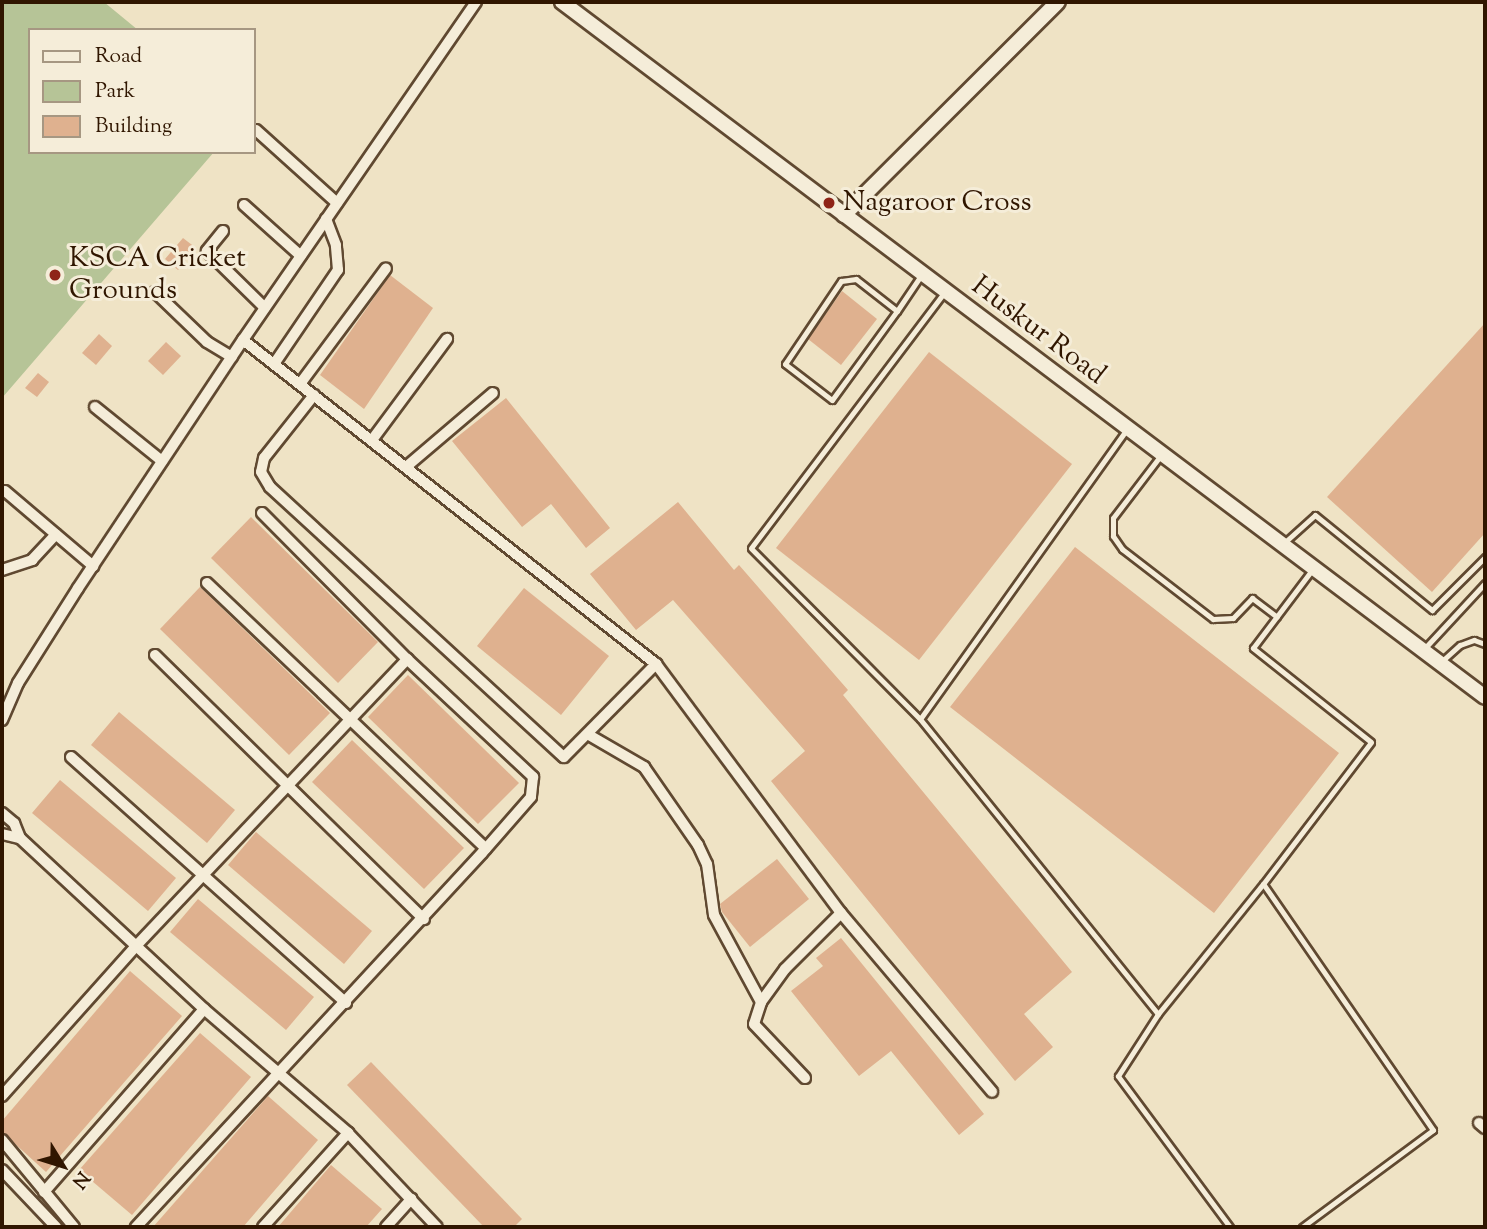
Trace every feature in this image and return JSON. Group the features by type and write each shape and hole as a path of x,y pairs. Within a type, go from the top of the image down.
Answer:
{"street":[{"path":"2,720 18,683 162,461 475,2"},
{"name":"Huskur Road","path":"562,2 1280,546 1485,696"},
{"path":"844,215 1058,2"},
{"path":"256,131 337,203"},
{"path":"244,205 301,256"},
{"path":"274,364 338,270 336,245 326,219"},
{"path":"223,231 207,251 265,307"},
{"path":"300,384 386,268"},
{"path":"155,292 207,342 232,358"},
{"path":"372,440 447,339"},
{"path":"243,340 656,664 841,913 992,1092"},
{"path":"406,467 493,393"},
{"path":"314,395 264,458 261,472 270,487 564,757 589,735 656,664"},
{"path":"96,407 162,461"},
{"path":"5,491 93,566"},
{"path":"136,1227 279,1070 424,919 531,797 533,777 407,659 262,513"},
{"path":"2,570 32,560 56,534"},
{"path":"207,583 486,849"},
{"path":"155,655 424,919"},
{"path":"2,1096 136,946 407,659"},
{"path":"589,735 644,767 698,845 709,873 714,915 761,1002"},
{"path":"71,757 346,1003"},
{"path":"2,813 14,823 20,838 204,1009 279,1070 348,1133 437,1227"},
{"path":"2,834 20,838"},
{"path":"805,1078 754,1024 761,1002 785,970 841,913"},
{"path":"44,1192 204,1009"},
{"path":"263,1227 348,1133"},
{"path":"2,1140 74,1227"},
{"path":"2,1170 56,1227"},
{"path":"386,1227 411,1199"}],"lane":[{"path":"897,310 856,279 841,281 785,364 832,400 897,310 922,274"},
{"path":"946,291 751,548 920,719 1158,1014"},
{"path":"920,719 1127,429"},
{"path":"1161,456 1113,518 1113,536 1122,549 1213,619 1233,618 1252,598 1277,617"},
{"path":"1280,546 1315,515 1432,610 1485,557"},
{"path":"1230,1227 1118,1076 1158,1014 1263,884 1371,742 1253,648 1312,569"},
{"path":"1423,650 1485,583"},
{"path":"1440,663 1460,645 1474,640 1485,644"},
{"path":"1263,884 1433,1130 1302,1227"}],"green space":[{"name":"KSCA Cricket Grounds","path":"2,2 104,2 136,28 28,28 28,154 212,154 2,398"}],"building":[{"path":"183,238 196,248 178,270 165,259"},
{"path":"390,275 433,308 364,409 320,375"},
{"path":"842,291 877,319 841,365 808,339"},
{"path":"1485,323 1485,533 1432,592 1327,497"},
{"path":"99,334 112,346 96,365 82,353"},
{"path":"166,342 181,356 163,375 148,361"},
{"path":"929,352 1072,464 919,660 776,548"},
{"path":"38,373 49,382 37,397 25,388"},
{"path":"506,398 610,528 586,548 551,504 522,527 452,441"},
{"path":"678,502 734,570 739,565 848,690 843,695 1072,972 1024,1014 1053,1047 1015,1081 771,781 805,751 673,600 636,630 590,574"},
{"path":"251,517 378,642 338,683 211,558"},
{"path":"1075,547 1339,753 1214,913 950,707"},
{"path":"200,587 330,713 289,755 160,629"},
{"path":"524,588 609,656 561,715 477,646"},
{"path":"408,675 519,783 478,824 368,717"},
{"path":"119,712 235,810 207,843 91,745"},
{"path":"352,740 464,848 424,889 312,782"},
{"path":"60,780 176,878 148,911 32,813"},
{"path":"256,832 372,931 344,964 228,865"},
{"path":"777,859 809,899 750,947 722,912 720,904"},
{"path":"198,899 314,997 286,1030 170,932"},
{"path":"841,938 984,1114 959,1135 891,1051 859,1076 791,991 823,966 816,958"},
{"path":"130,971 182,1016 46,1172 2,1132 2,1121"},
{"path":"200,1033 251,1077 132,1215 79,1170"},
{"path":"371,1062 522,1219 514,1227 484,1227 347,1085"},
{"path":"268,1096 318,1140 243,1227 153,1227"},
{"path":"331,1165 382,1209 366,1227 278,1227"}],"place":[{"name":"Nagaroor Cross","path":"829,203"},
{"name":"KSCA Cricket Grounds","path":"55,275"}]}
